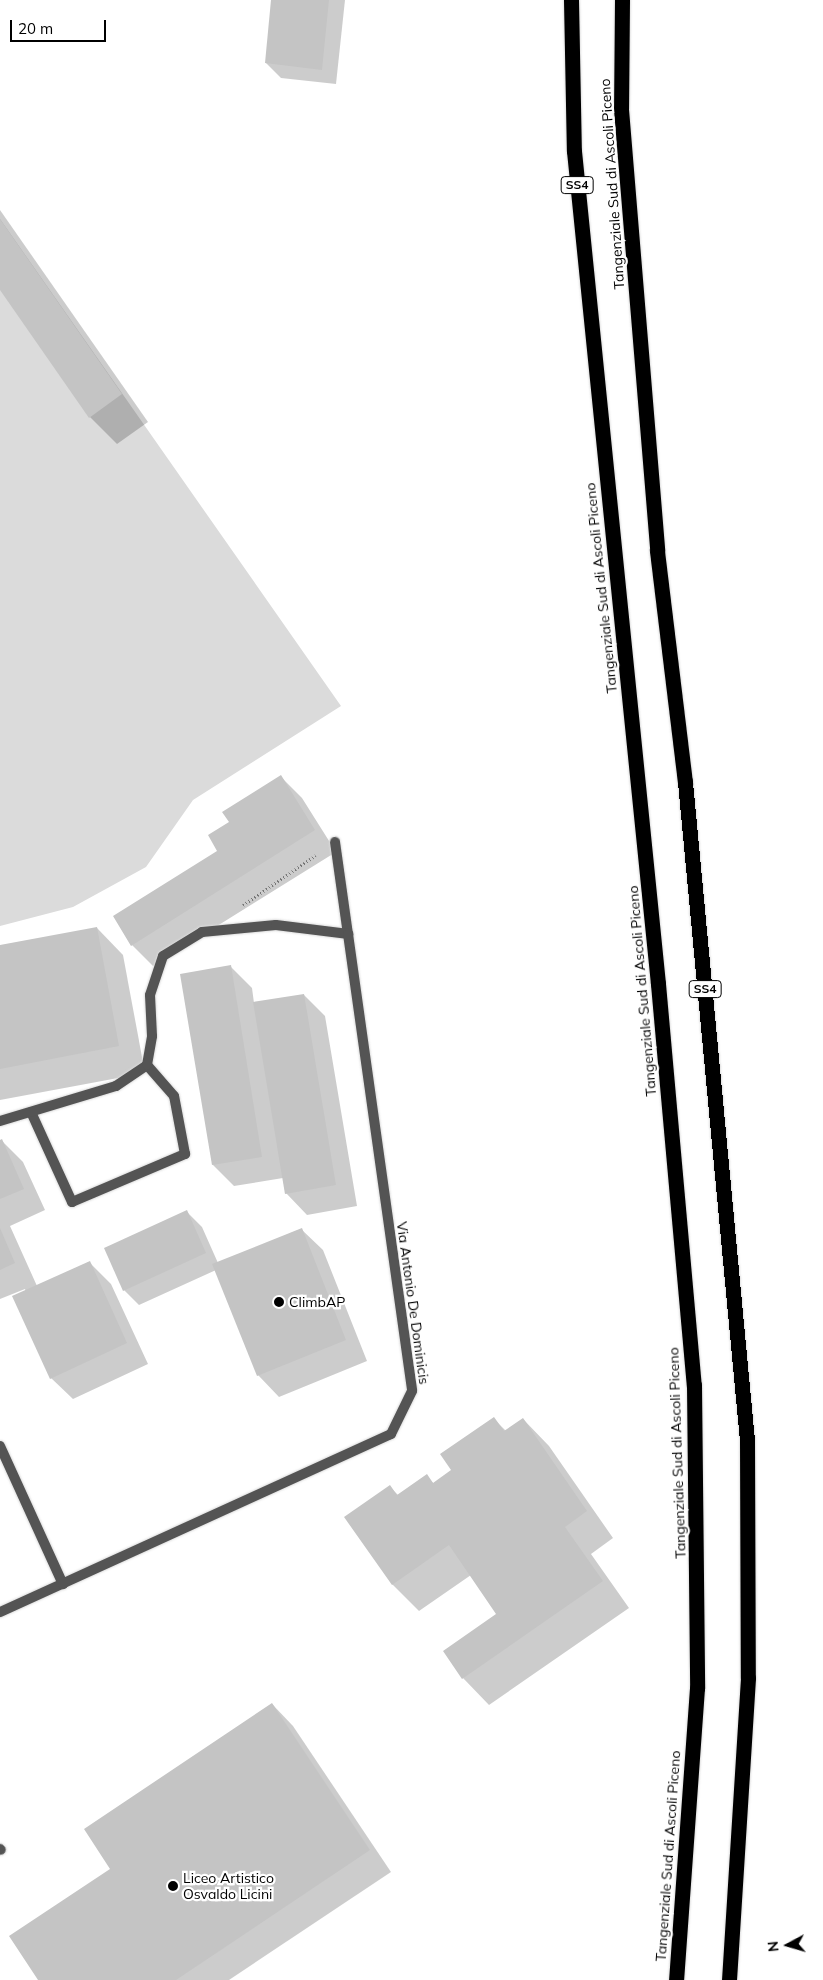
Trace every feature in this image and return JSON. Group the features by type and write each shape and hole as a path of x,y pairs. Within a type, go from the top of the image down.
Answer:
{"highway":[{"name":"Tangenziale Sud di Ascoli Piceno","path":"571,0 574,152 594,370 658,984 694,1385 697,1688 676,1980"},
{"name":"Tangenziale Sud di Ascoli Piceno","path":"622,0 621,109 656,541 685,782 747,1440 748,1678 729,1980"}],"street":[{"name":"Via Antonio De Dominicis","path":"0,1612 391,1434 412,1391 335,842"},
{"path":"0,1121 116,1086 147,1065 152,1036 150,995 163,956 202,932 276,925 348,934"},
{"path":"31,1112 72,1202 185,1154 174,1096 147,1065"},
{"path":"0,1446 63,1584"}],"path":[{"path":"241,906 335,842"}],"shaded area":[{"path":"0,219 341,706 193,800 146,867 73,907 0,926"}],"building":[{"path":"271,0 329,0 322,70 265,63"},
{"path":"0,219 122,394 89,418 0,290"},
{"path":"281,775 315,830 131,946 113,916 217,851 208,835 229,822 222,812"},
{"path":"97,927 119,1046 0,1069 0,945"},
{"path":"231,965 262,1157 212,1165 180,974"},
{"path":"304,994 336,1185 285,1194 253,1002"},
{"path":"2,1139 24,1189 0,1199 0,1140"},
{"path":"187,1210 206,1253 123,1291 104,1248"},
{"path":"0,1228 15,1263 0,1270"},
{"name":"ClimbAP","path":"302,1228 346,1340 257,1376 212,1264"},
{"path":"90,1261 127,1343 50,1379 12,1296"},
{"path":"494,1417 504,1431 523,1418 587,1511 565,1527 603,1581 462,1679 443,1651 496,1614 449,1545 392,1585 344,1517 390,1485 397,1495 427,1474 433,1483 451,1470 440,1454"},
{"path":"272,1703 370,1850 176,1980 38,1980 9,1936 110,1869 84,1829"}],"place":[{"name":"ClimbAP","path":"279,1302"},
{"name":"Liceo Artistico Osvaldo Licini","path":"173,1886"}]}
